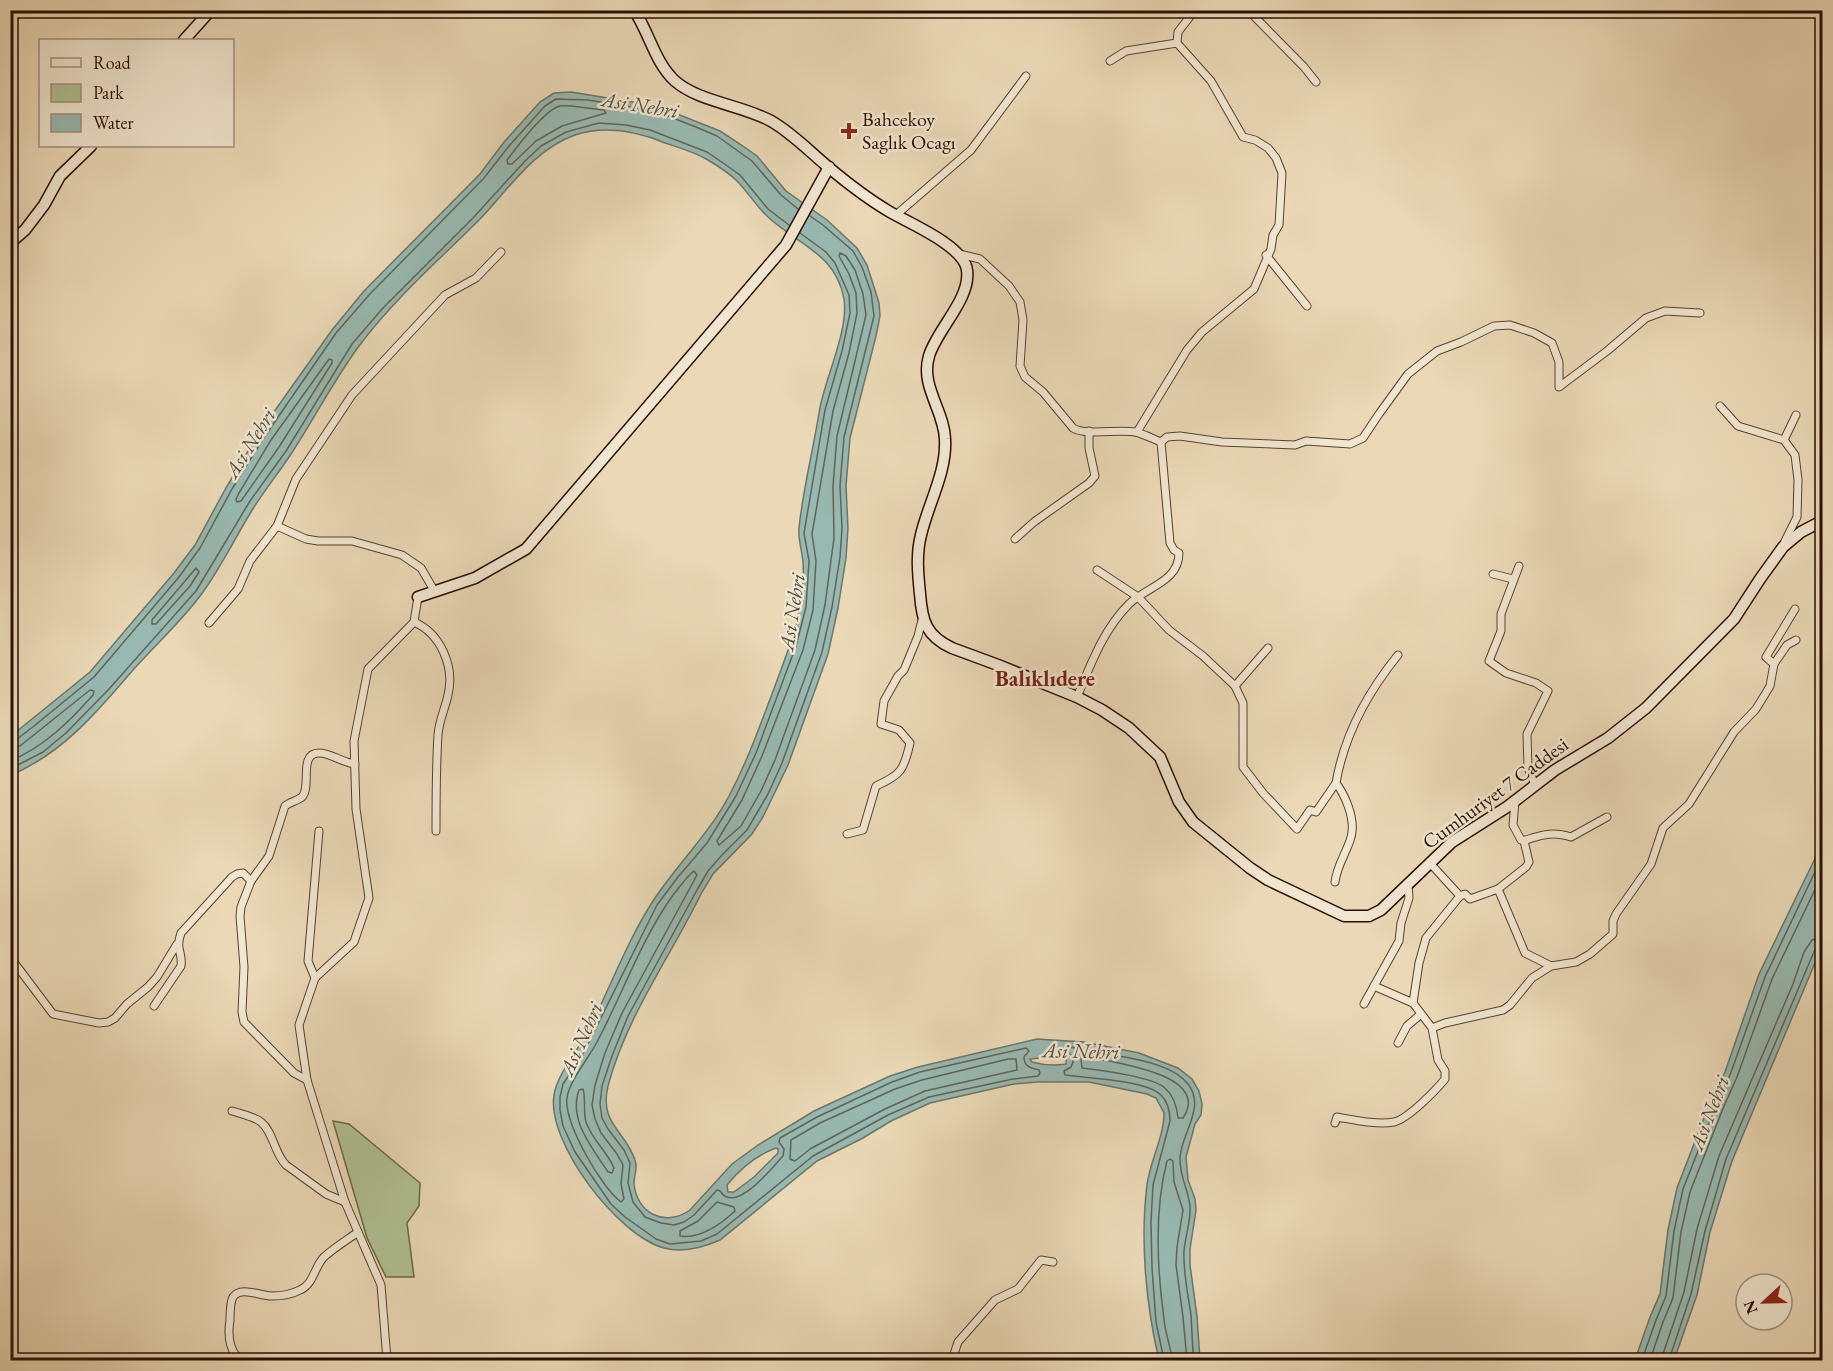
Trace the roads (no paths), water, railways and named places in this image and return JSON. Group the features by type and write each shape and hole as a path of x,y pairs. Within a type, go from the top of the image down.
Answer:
{"main road":[{"path":"185,39 211,10"},
{"path":"634,10 648,33 660,60 675,81 701,94 752,112 781,128 851,185 959,254"},
{"path":"10,243 25,230 44,206 60,176 90,147"},
{"path":"418,597 475,578 526,549 786,245 829,168"},
{"name":"Cumhuriyet 7 Caddesi","path":"959,254 967,270 964,289 934,344 927,365 928,384 941,416 946,441 919,545 918,573 923,616 930,633 942,644 1077,697 1129,728 1160,757 1179,802 1193,822 1268,880 1344,916 1358,917 1374,914 1452,842 1515,801 1568,760 1608,738 1646,708 1734,619 1783,547 1801,532 1822,521"}],"street":[{"path":"1137,432 1187,350 1202,332 1254,289 1266,255 1271,249 1273,235 1279,225 1281,173 1276,158 1268,148 1255,140 1243,137 1211,81 1177,43 1178,32 1195,10"},
{"path":"1248,10 1316,82"},
{"path":"1110,61 1126,51 1177,43"},
{"path":"896,215 971,150 1026,75"},
{"path":"209,623 233,596 250,561 277,526 296,479 352,396 446,296 476,278 501,252"},
{"path":"959,254 980,259 1009,286 1020,302 1023,320 1020,366 1025,377 1043,392 1073,428 1080,432 1137,432 1161,442"},
{"path":"1266,255 1307,306"},
{"path":"1161,442 1167,437 1180,436 1222,442 1295,445 1306,441 1350,444 1363,438 1408,374 1437,351 1494,326 1510,325 1534,333 1552,343 1559,362 1559,387 1646,318 1665,311 1700,313"},
{"path":"1720,406 1738,426 1784,440 1795,455 1798,480 1797,517 1783,542 1783,547"},
{"path":"1784,440 1796,415"},
{"path":"1015,539 1095,476 1089,448 1089,431"},
{"path":"1077,697 1104,637 1130,603 1165,580 1179,560 1179,553 1170,543 1161,442"},
{"path":"277,526 306,539 352,541 402,555 421,568 435,592"},
{"path":"1519,566 1501,614 1501,631 1489,661 1506,673 1536,682 1548,691 1527,734 1528,768 1535,785"},
{"path":"1097,570 1138,597 1170,630 1203,656 1235,686 1243,703 1243,767 1263,794 1297,829 1310,810 1316,812 1336,783 1341,753 1349,735 1377,684 1398,655"},
{"path":"1493,574 1513,579"},
{"path":"387,1360 381,1285 345,1202 307,1080 299,1025 315,978 354,942 369,898 356,809 354,741 368,669 414,622 418,597"},
{"path":"1774,664 1766,657 1795,609"},
{"path":"847,834 863,830 876,786 894,778 905,766 910,743 898,730 881,724 884,701 898,675 904,670 918,636 923,616"},
{"path":"414,622 425,627 434,635 441,646 449,669 448,696 439,725 436,831"},
{"path":"1432,1028 1503,1010 1510,1005 1532,978 1551,966 1576,962 1590,954 1613,934 1613,921 1616,914 1651,864 1663,828 1689,804 1734,732 1756,709 1770,686 1774,664 1787,645 1796,640"},
{"path":"1235,686 1268,648"},
{"path":"307,1080 294,1073 244,1022 241,907 251,881 269,856 285,806 302,797 305,792 310,757 321,753 355,764"},
{"path":"1335,882 1336,870 1352,833 1346,796 1336,783"},
{"path":"1413,1003 1419,963 1426,938 1460,896 1465,894 1470,899 1498,889 1526,867 1528,862 1524,841 1521,840 1513,825 1515,801"},
{"path":"1524,841 1557,833 1571,837 1607,817"},
{"path":"315,978 308,961 319,831"},
{"path":"1429,862 1460,896"},
{"path":"10,957 53,1014 99,1023 108,1022 157,977 181,933 232,877 243,873 251,881"},
{"path":"1364,1004 1399,941 1401,923 1409,898 1408,885"},
{"path":"1498,889 1525,953 1551,966"},
{"path":"154,1006 181,966 182,959 177,944"},
{"path":"1335,1123 1337,1116 1365,1122 1396,1122 1436,1090 1446,1079 1445,1071 1438,1060 1432,1028 1413,1003 1374,986"},
{"path":"1398,1043 1407,1026 1421,1014"},
{"path":"232,1111 260,1122 266,1128 277,1153 286,1165 326,1194 345,1202"},
{"path":"236,1356 228,1331 232,1300 235,1295 239,1292 246,1292 273,1296 299,1291 312,1280 319,1263 325,1256 358,1233"},
{"path":"952,1360 958,1342 995,1300 1018,1289 1041,1260 1053,1262"}],"water":[{"name":"Asi Nehri","path":"571,92 657,106 720,131 757,156 786,191 827,220 857,248 867,265 879,303 880,316 876,336 850,438 846,486 848,528 846,558 828,654 788,765 763,817 752,834 713,874 702,892 637,1011 616,1060 608,1086 607,1109 614,1126 631,1150 635,1160 634,1183 640,1202 653,1214 662,1217 671,1218 680,1215 690,1210 732,1164 758,1145 814,1111 890,1076 918,1067 1037,1039 1084,1042 1139,1053 1178,1068 1192,1079 1199,1091 1202,1104 1201,1115 1195,1124 1186,1157 1188,1180 1195,1199 1196,1210 1190,1265 1200,1360 1159,1360 1154,1339 1146,1273 1144,1228 1147,1185 1162,1131 1164,1113 1156,1098 1147,1094 1089,1082 1038,1082 1014,1084 930,1103 817,1161 720,1240 685,1250 664,1248 646,1240 626,1226 589,1185 561,1137 555,1115 554,1095 559,1079 587,1033 645,914 664,885 704,835 730,794 754,741 789,648 801,598 803,562 799,532 803,499 822,400 843,326 845,312 840,283 824,260 767,216 734,178 703,157 643,135 598,130 575,135 560,142 534,160 480,219 402,296 359,346 256,505 210,582 187,612 78,730 47,756 11,775 11,736 90,672 174,573 195,545 259,433 332,330 364,291 480,174 504,142 540,102 554,93","holes":["1060,1056 1066,1059 1066,1064 1045,1064 1032,1062 1030,1059","776,1148 778,1153 754,1177 734,1192 728,1192 727,1185 743,1168 762,1154"]},
{"name":"Asi Nehri","path":"1822,844 1822,946 1732,1161 1710,1232 1697,1295 1674,1360 1635,1360 1660,1294 1668,1230 1677,1188 1711,1100 1725,1072 1759,974"}],"place":[{"name":"Bahcekoy Saglık Ocagı","path":"849,131"}],"district":[{"name":"Balıklıdere","path":"1045,678"}]}
